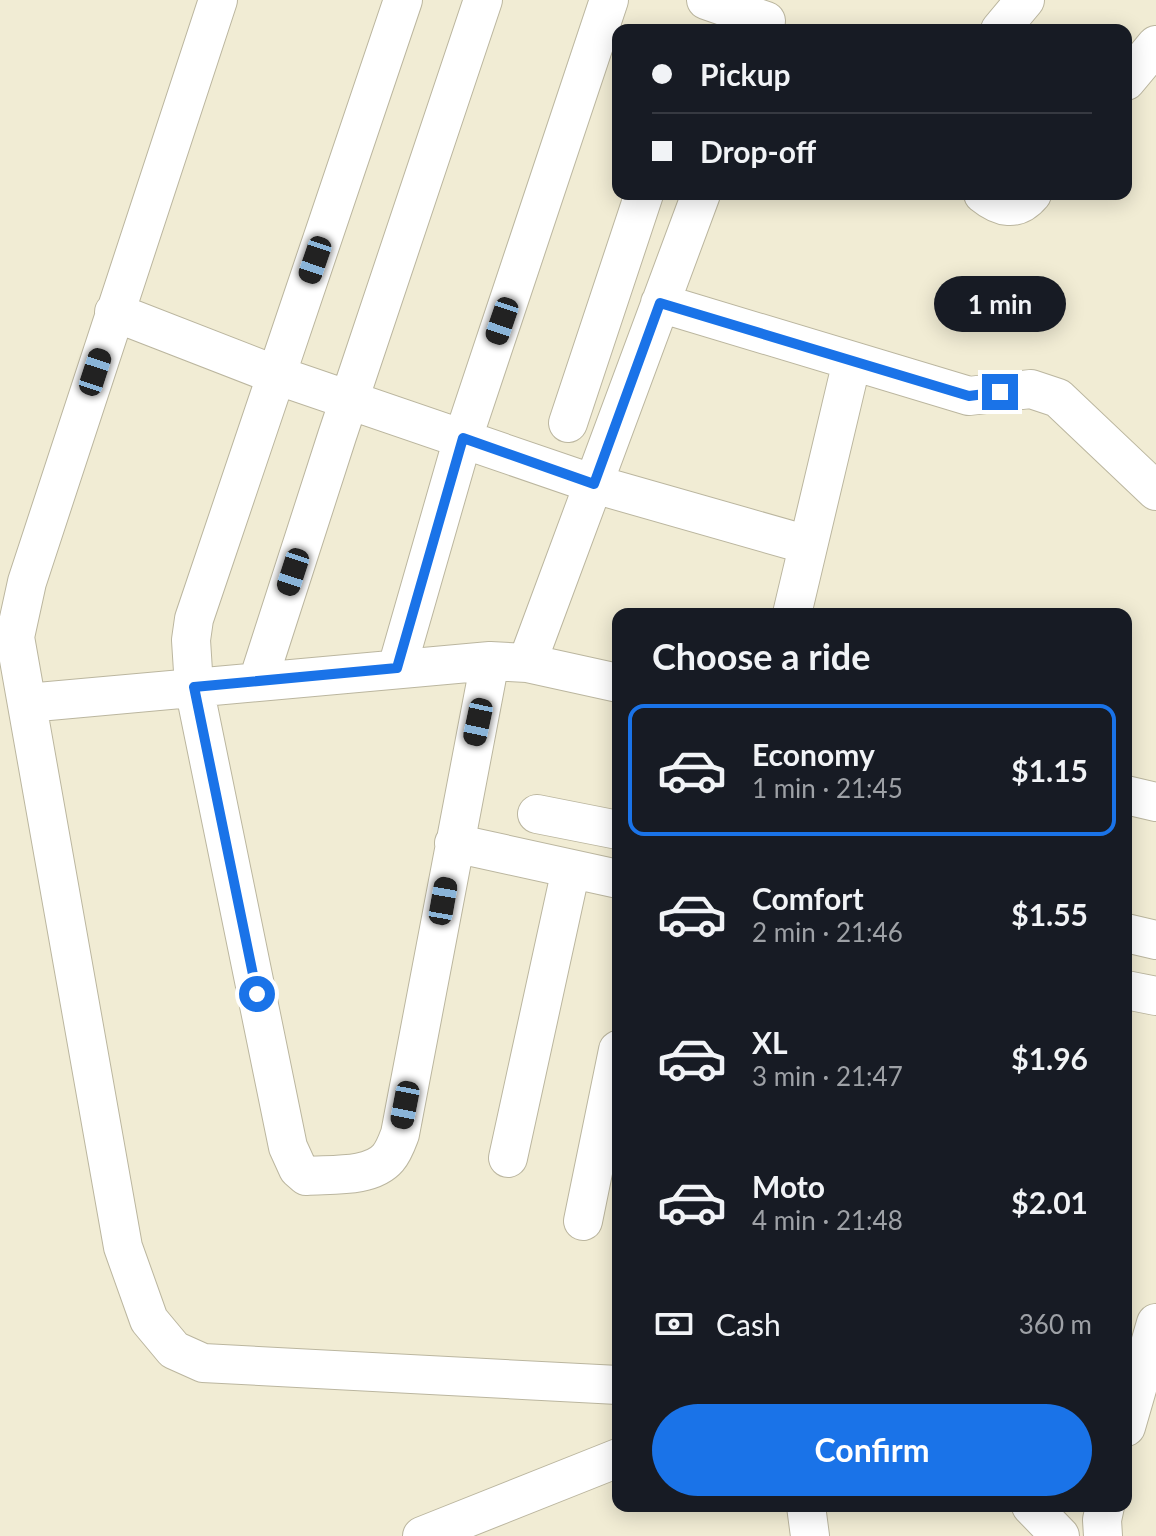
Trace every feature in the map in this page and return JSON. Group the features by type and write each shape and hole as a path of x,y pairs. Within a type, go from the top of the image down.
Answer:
{"street":[{"path":"218,0 27,582 7,632 27,703 123,1247 149,1320 174,1350 203,1363 612,1385"},
{"path":"403,0 194,619 191,640 194,687 288,1147 298,1169 306,1176 362,1172 382,1164 391,1155 400,1134 454,843 509,662 594,484 699,200"},
{"path":"258,681 483,0"},
{"path":"397,668 463,438 609,0"},
{"path":"701,24 708,0 769,17"},
{"path":"1005,24 1025,0"},
{"path":"1132,74 1156,45"},
{"path":"568,423 642,200"},
{"path":"990,200 1010,208 1027,200"},
{"path":"660,303 969,396 1031,389 1058,398 1156,491"},
{"path":"114,312 276,375 594,484 808,545"},
{"path":"793,608 852,361"},
{"path":"27,703 397,668 509,662 612,682"},
{"path":"1132,796 1156,802"},
{"path":"537,814 612,829"},
{"path":"454,843 612,878"},
{"path":"508,1158 571,869"},
{"path":"1132,934 1156,940"},
{"path":"583,1221 612,1079"},
{"path":"1132,1406 1156,1323"},
{"path":"422,1536 612,1460"},
{"path":"807,1512 810,1536"},
{"path":"1037,1512 1060,1536"},
{"path":"1103,1536 1104,1512"}],"route":[{"path":"257,994 194,687 397,668 463,438 594,484 660,303 969,396 1000,392"}]}
